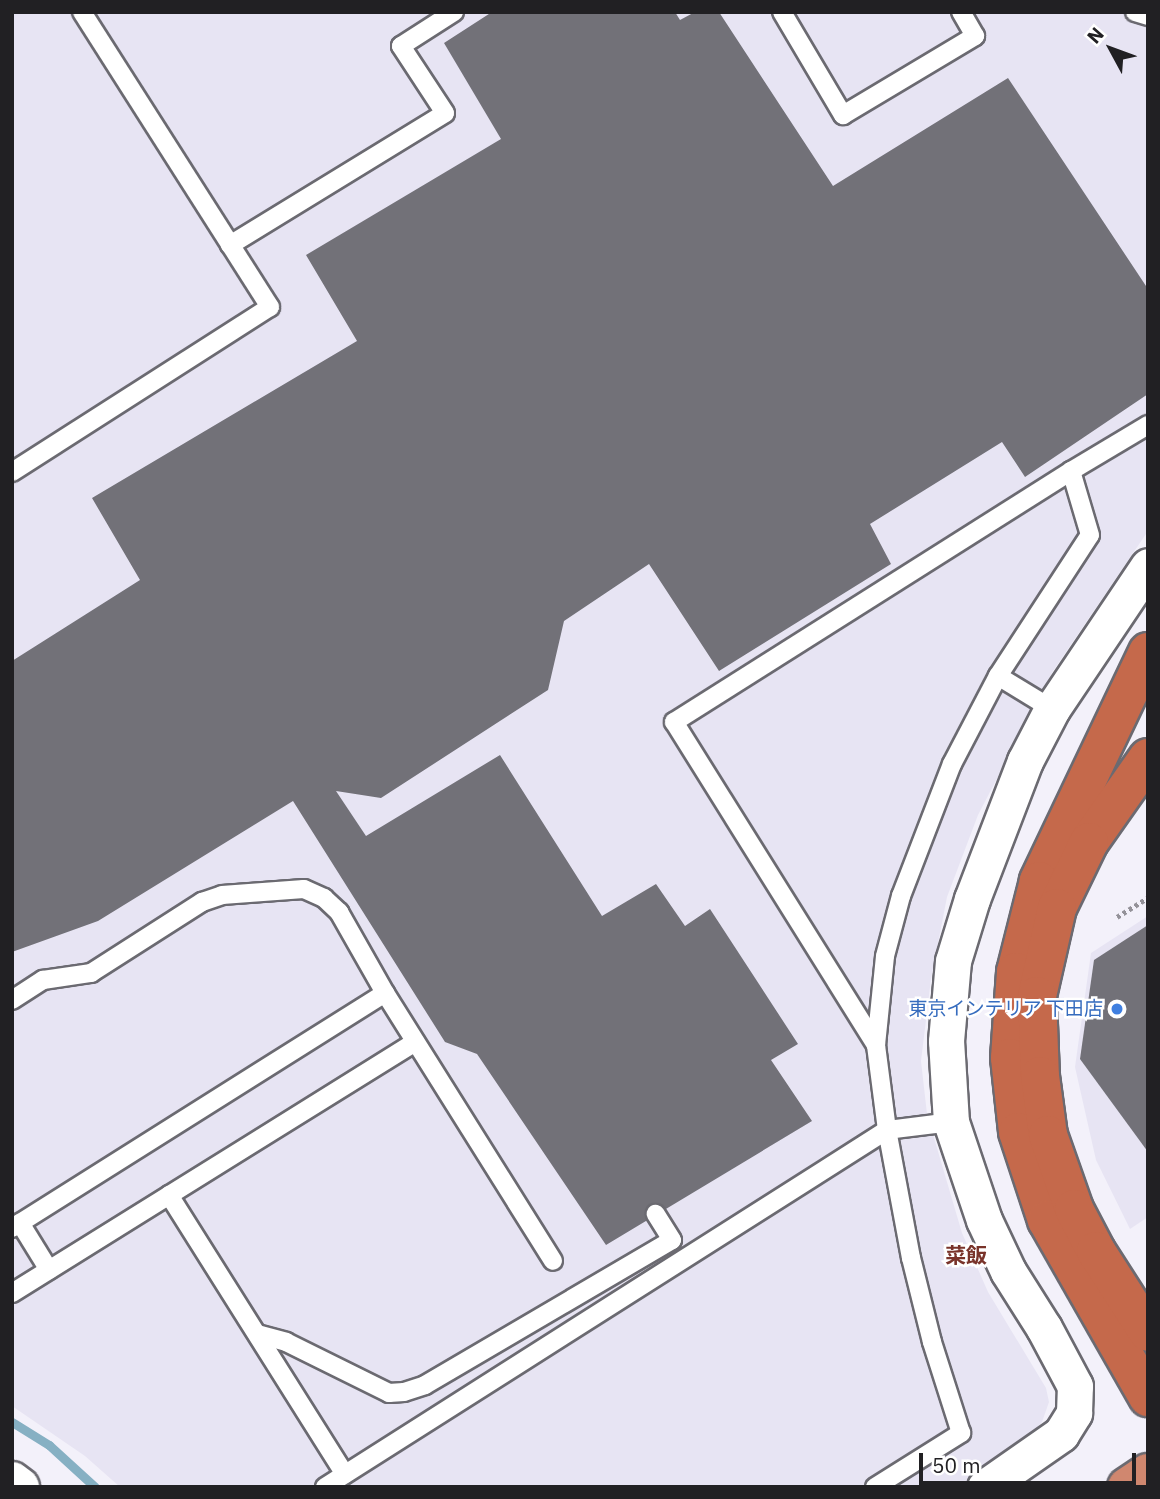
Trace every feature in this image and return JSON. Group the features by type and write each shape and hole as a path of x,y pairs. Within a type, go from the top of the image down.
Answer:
{"highway":[{"path":"1148,652 1039,881 1016,972 1010,1058 1017,1132 1047,1220 1148,1397"},
{"path":"1148,758 1089,842 1057,908 1037,996 1040,1076 1048,1135 1085,1230 1148,1332"},
{"path":"1126,1487 1148,1472"}],"street":[{"path":"985,1487 1061,1434 1074,1413 1075,1387 998,1251 984,1220 951,1122 946,1041 953,961 972,898 1025,761 1052,709 1148,566"},
{"path":"12,1481 20,1487"}],"lane":[{"path":"12,449 17,469 270,307 82,12"},
{"path":"230,245 444,113 401,46 454,12"},
{"path":"782,12 843,114 975,36 961,12"},
{"path":"1135,12 1148,16"},
{"path":"876,1045 674,722 1148,425"},
{"path":"874,1487 961,1433 932,1342 911,1258 887,1130 876,1045 885,956 901,896 953,764 998,676 1090,535 1072,471"},
{"path":"998,676 1052,709"},
{"path":"12,1000 44,980 91,973 202,902 222,895 304,888 324,898 339,912 415,1042 554,1262"},
{"path":"49,1270 16,1226 385,993"},
{"path":"12,1293 415,1042"},
{"path":"325,1487 887,1130 951,1122"},
{"path":"170,1195 345,1474"},
{"path":"257,1334 286,1342 389,1393 404,1392 425,1385 672,1240 656,1214"}],"path":[{"path":"1117,917 1148,898"}],"shaded area":[{"path":"12,12 1148,12 1148,531 1053,671 978,815 947,897 931,979 921,1061 927,1114 962,1233 988,1292 1046,1388 1049,1402 1042,1422 1024,1442 977,1479 964,1487 120,1487 85,1456 12,1406"},
{"name":"東京インテリア 下田店","path":"1148,916 1148,1217 1130,1229 1096,1160 1075,1067 1091,953"}],"building":[{"path":"492,12 675,12 680,20 695,12 719,12 833,186 1008,78 1148,289 1148,394 1025,477 1002,442 870,524 891,564 719,671 649,564 564,621 548,690 381,798 336,791 366,836 500,755 602,916 656,884 685,926 710,909 798,1044 771,1060 812,1121 606,1245 477,1054 445,1042 293,801 98,921 12,952 12,661 140,580 92,498 357,341 306,255 501,139 444,43"},
{"name":"東京インテリア 下田店","path":"1148,925 1148,1152 1080,1059 1094,960"}],"waterway":[{"path":"12,1422 49,1445 95,1487"}],"place":[{"name":"東京インテリア 下田店","path":"1117,1009"}],"district":[{"name":"菜飯","path":"966,1255"}]}
